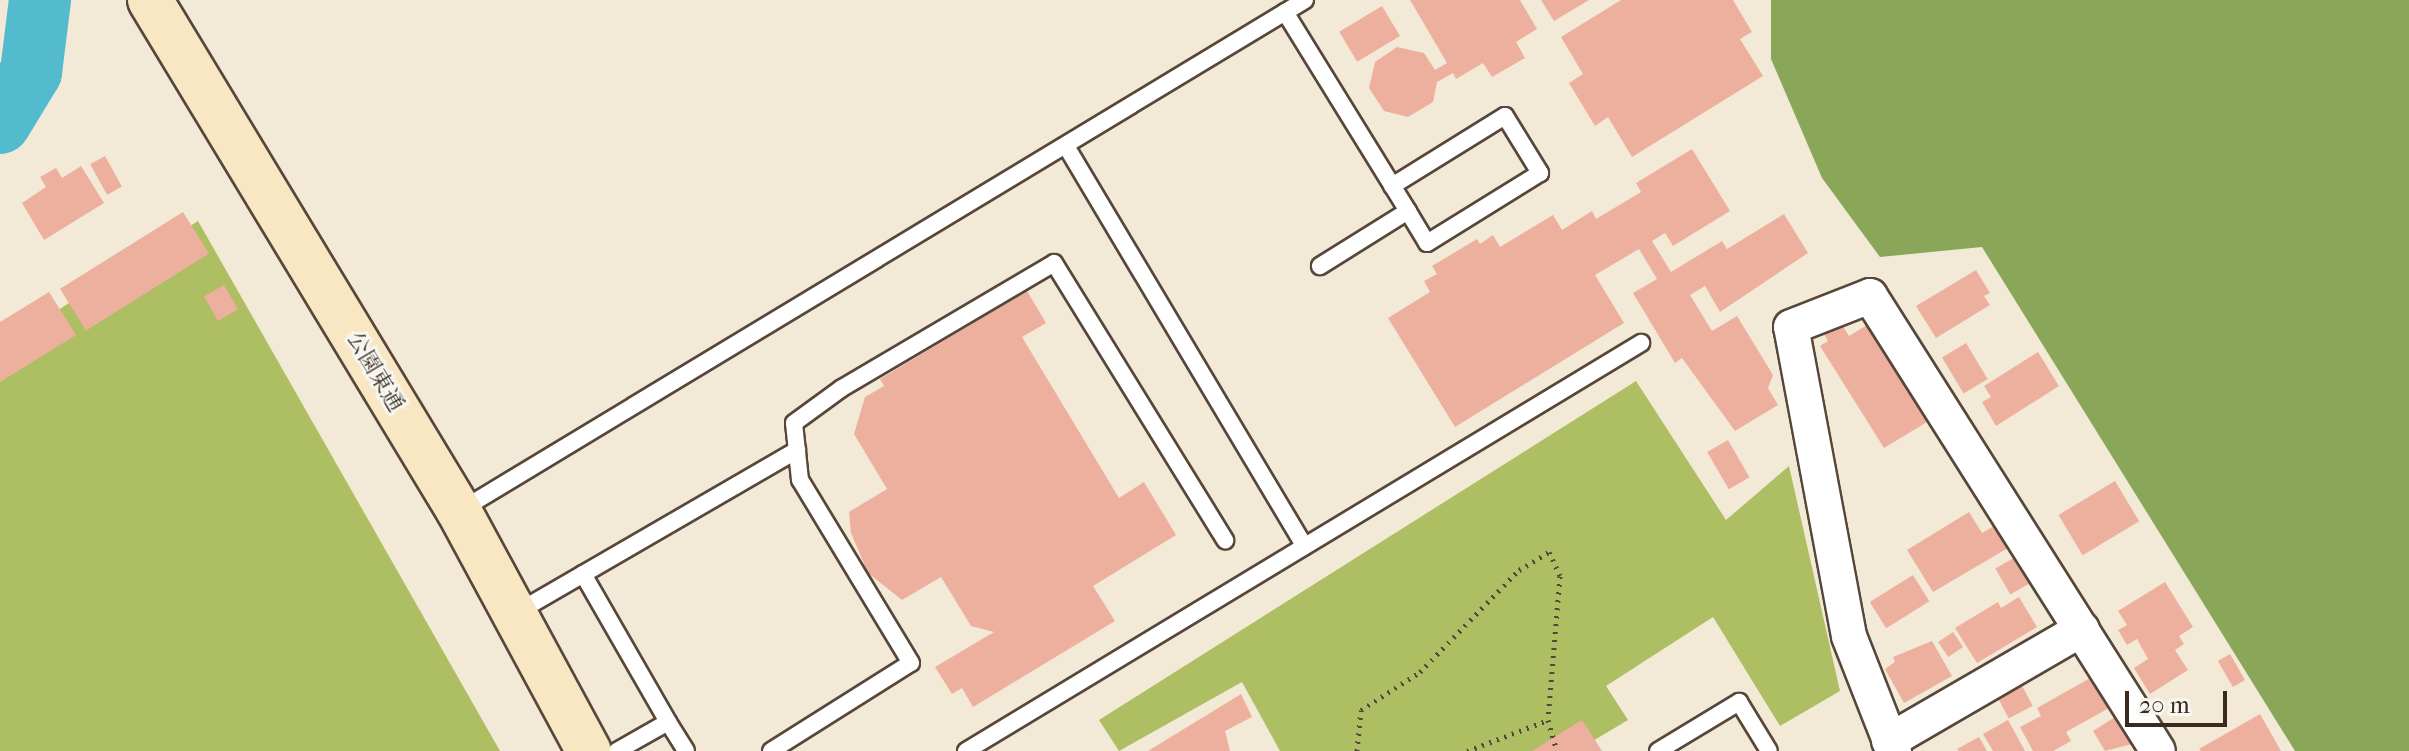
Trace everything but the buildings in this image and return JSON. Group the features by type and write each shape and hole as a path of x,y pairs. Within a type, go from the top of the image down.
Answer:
{"street":[{"name":"公園東通","path":"150,0 459,511 589,751"},
{"path":"2082,629 1892,746 1849,636 1791,327 1870,296 2082,629 2158,751"}],"lane":[{"path":"459,511 1305,0"},
{"path":"1285,12 1427,243 1540,173 1505,116 1392,186"},
{"path":"1066,146 1304,545"},
{"path":"1320,266 1408,211"},
{"path":"771,751 911,663 800,480 794,423 1054,263 1225,540"},
{"path":"966,751 1641,343"},
{"path":"514,614 797,450"},
{"path":"583,574 686,751"},
{"path":"1658,751 1739,702 1769,751"},
{"path":"617,751 668,722"}],"path":[{"path":"1357,751 1361,710 1420,672 1519,570 1549,552 1560,576 1548,720 1557,751"},
{"path":"1467,751 1548,720"}],"green space":[{"path":"1771,0 2409,0 2409,751 2295,751 1982,247 1880,257 1822,178 1771,59"},
{"path":"198,221 500,751 0,751 0,347"},
{"path":"1636,381 1726,520 1789,466 1840,691 1780,726 1713,617 1606,686 1628,720 1576,751 1280,751 1242,682 1119,751 1099,720"}],"waterway":[{"path":"0,123 31,72 40,0"}]}
